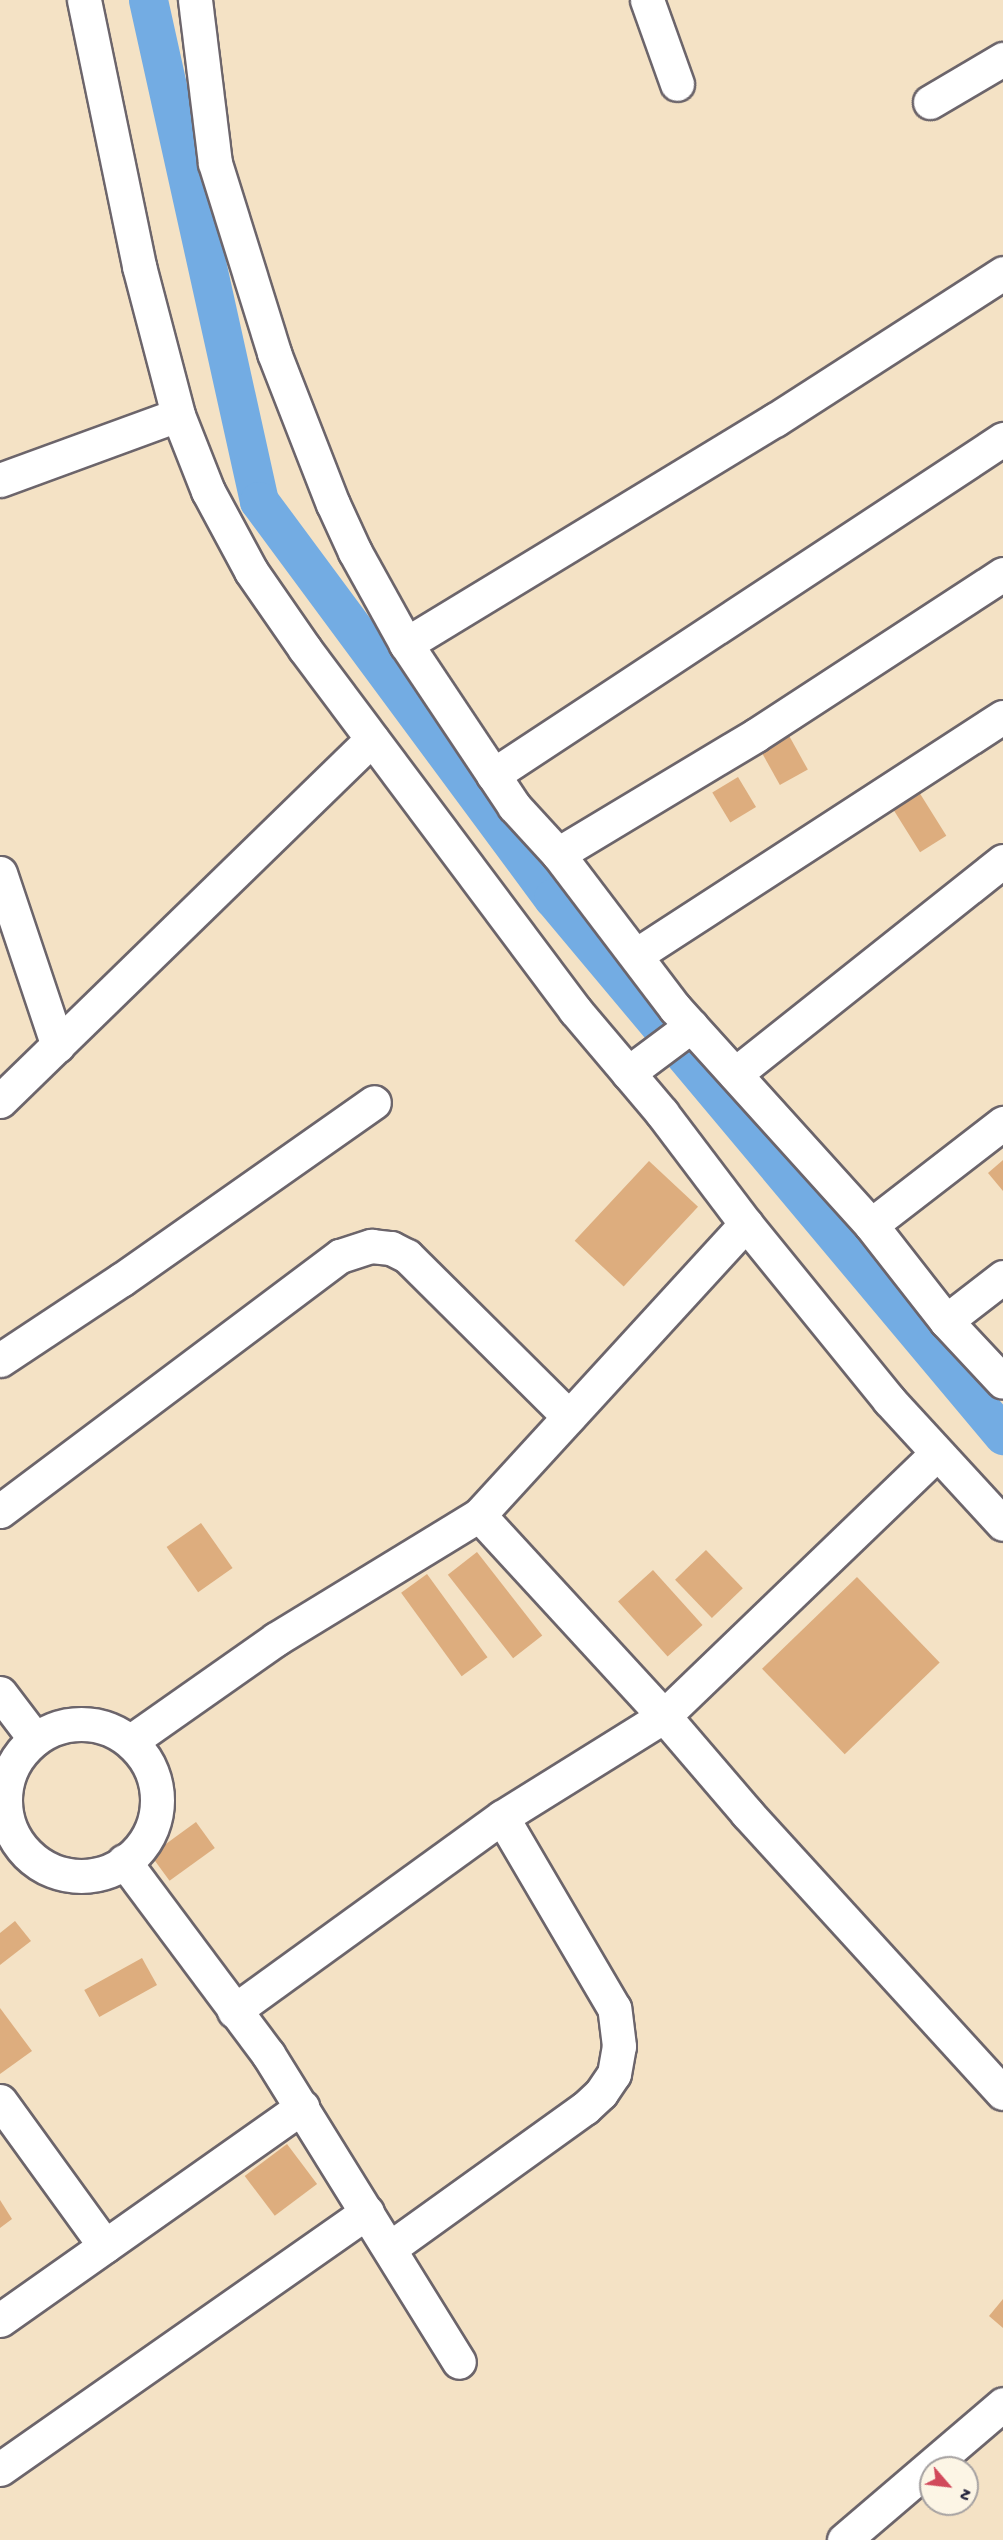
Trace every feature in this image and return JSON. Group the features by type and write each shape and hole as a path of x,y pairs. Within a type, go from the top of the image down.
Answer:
{"street":[{"path":"84,0 139,266 178,415 208,491 250,571 525,946 635,1067 746,1224 889,1400 1003,1524"},
{"path":"195,0 215,163 274,352 337,514 355,552 406,644 514,806 558,854 636,956 686,1030 735,1074 871,1225 946,1320 1003,1382"},
{"path":"647,0 676,84"},
{"path":"930,102 1003,59"},
{"path":"406,644 775,420 1003,273"},
{"path":"0,480 178,415"},
{"path":"493,776 1003,439"},
{"path":"558,854 756,735 1003,574"},
{"path":"636,956 1003,717"},
{"path":"0,1101 372,738"},
{"path":"735,1074 1003,861"},
{"path":"0,873 58,1046"},
{"path":"635,1067 686,1030"},
{"path":"0,1360 130,1274 374,1102"},
{"path":"871,1225 1003,1123"},
{"path":"131,1741 276,1639 479,1515 746,1224"},
{"path":"0,1511 340,1256 371,1246 391,1248 407,1256 569,1417"},
{"path":"946,1320 1003,1277"},
{"path":"234,2011 502,1817 664,1716 937,1453"},
{"path":"479,1515 664,1716 747,1813 1003,2093"},
{"path":"0,1693 35,1739"},
{"path":"83,1723 109,1728 131,1741 147,1761 156,1785 157,1810 150,1833 135,1854 115,1868 92,1875 67,1875 44,1867 6,1835 7,1782 17,1758 35,1739 57,1727 83,1723"},
{"path":"390,2248 585,2108 601,2093 614,2074 619,2046 614,2008 502,1817"},
{"path":"124,1861 268,2054 459,2362"},
{"path":"0,2101 105,2246"},
{"path":"0,2320 302,2107"},
{"path":"0,2469 367,2212"},
{"path":"844,2540 1003,2404"}],"building":[{"path":"787,732 808,770 780,785 759,748"},
{"path":"738,777 756,807 730,822 712,792"},
{"path":"914,784 946,836 920,852 888,800"},
{"path":"1003,1160 1003,1191 988,1173"},
{"path":"649,1161 698,1207 624,1286 575,1241"},
{"path":"201,1523 233,1568 198,1592 167,1547"},
{"path":"706,1550 743,1588 712,1618 675,1580"},
{"path":"477,1552 542,1636 513,1658 448,1575"},
{"path":"653,1570 703,1625 668,1656 618,1601"},
{"path":"427,1574 488,1657 462,1676 401,1593"},
{"path":"857,1577 940,1663 845,1754 762,1669"},
{"path":"196,1822 215,1848 170,1881 151,1855"},
{"path":"15,1921 31,1941 0,1965 0,1933"},
{"path":"142,1958 157,1985 99,2017 84,1990"},
{"path":"0,2008 32,2051 0,2074"},
{"path":"287,2144 317,2184 275,2216 245,2176"},
{"path":"0,2200 12,2219 0,2228"},
{"path":"1003,2299 1003,2328 989,2316"}],"waterway":[{"path":"148,0 259,501 553,898 1003,1435"}]}
